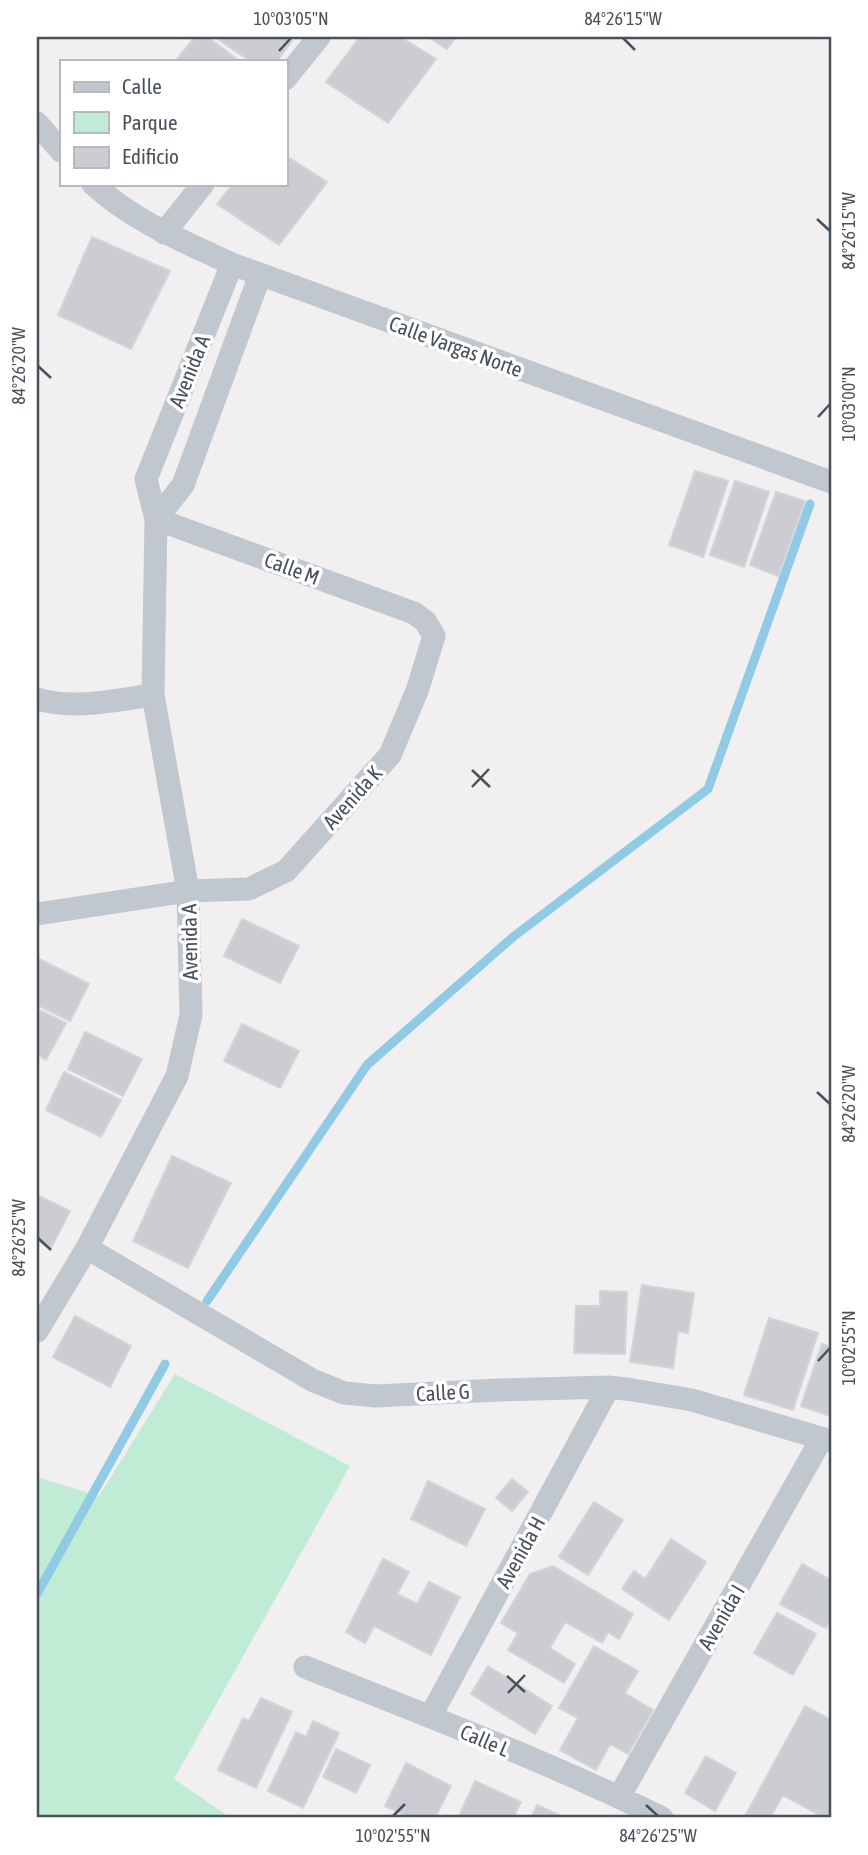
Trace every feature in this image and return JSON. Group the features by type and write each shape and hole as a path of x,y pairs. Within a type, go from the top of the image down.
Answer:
{"street":[{"path":"287,77 319,37"},
{"path":"37,123 60,150"},
{"name":"Calle Vargas Norte","path":"95,186 114,204 164,233 232,264 831,482"},
{"path":"164,233 200,186"},
{"name":"Avenida A","path":"37,1331 87,1248 177,1076 191,1015 188,891 153,695 156,519 146,479 232,264"},
{"name":"Avenida A","path":"156,519 183,485 260,275"},
{"name":"Calle M","path":"156,519 414,613 426,622"},
{"name":"Avenida K","path":"188,891 249,889 286,871 390,755 417,691 434,636 426,622"},
{"path":"37,699 52,704 76,705 153,695"},
{"path":"37,914 188,891"},
{"name":"Calle G","path":"87,1248 312,1380 344,1393 376,1396 609,1388 692,1400 827,1440"},
{"name":"Avenida H","path":"430,1717 609,1388"},
{"name":"Avenida I","path":"619,1797 827,1440"},
{"name":"Calle L","path":"305,1667 430,1717 662,1818"}],"green space":[{"path":"175,1374 350,1466 174,1779 231,1818 37,1818 37,1477 99,1496"}],"building":[{"path":"195,37 208,37 238,60 176,60"},
{"path":"215,37 287,37 292,41 278,60 249,60"},
{"path":"360,37 400,37 436,59 388,123 326,82"},
{"path":"428,37 456,37 447,49"},
{"path":"287,156 327,182 279,245 217,204 231,186 287,186"},
{"path":"92,237 170,271 131,349 58,315"},
{"path":"695,471 728,481 703,557 669,545"},
{"path":"735,481 769,492 744,567 710,555"},
{"path":"776,492 805,501 778,576 750,565"},
{"path":"242,919 299,946 280,983 224,956"},
{"path":"37,958 89,984 70,1021 37,1005"},
{"path":"37,1009 66,1023 46,1060 37,1055"},
{"path":"242,1024 299,1051 280,1088 224,1061"},
{"path":"85,1032 142,1059 123,1096 68,1069"},
{"path":"64,1072 121,1100 101,1137 46,1110"},
{"path":"172,1156 231,1183 188,1268 133,1241"},
{"path":"37,1195 70,1211 51,1248 37,1241"},
{"path":"642,1285 694,1293 688,1333 678,1331 673,1368 630,1362"},
{"path":"600,1291 627,1292 625,1354 574,1353 576,1306 600,1306"},
{"path":"75,1316 131,1346 110,1387 53,1357"},
{"path":"769,1318 818,1333 793,1410 744,1395"},
{"path":"822,1344 831,1347 831,1416 801,1406"},
{"path":"512,1479 528,1492 512,1511 496,1498"},
{"path":"428,1481 485,1509 466,1546 411,1519"},
{"path":"594,1502 623,1520 588,1575 559,1557"},
{"path":"671,1539 706,1562 669,1620 622,1589 634,1571 645,1579"},
{"path":"383,1559 409,1572 397,1594 417,1604 429,1582 460,1597 431,1655 374,1626 365,1643 346,1632"},
{"path":"802,1564 831,1580 831,1618 826,1628 780,1604"},
{"path":"553,1566 633,1614 619,1639 608,1632 602,1643 565,1622 550,1648 575,1664 564,1683 508,1650 518,1633 501,1623 530,1574"},
{"path":"777,1613 816,1634 793,1675 754,1653"},
{"path":"594,1646 638,1671 625,1693 653,1710 628,1754 610,1744 596,1770 560,1750 578,1718 559,1708"},
{"path":"488,1666 552,1706 535,1734 471,1694"},
{"path":"261,1698 292,1712 256,1788 218,1770 243,1718 249,1721"},
{"path":"805,1706 831,1720 831,1818 825,1818 783,1795 770,1818 744,1818"},
{"path":"313,1721 339,1733 303,1808 268,1791 296,1732 306,1737"},
{"path":"336,1749 370,1765 356,1793 323,1777"},
{"path":"706,1756 736,1773 715,1811 685,1793"},
{"path":"406,1763 451,1786 435,1818 411,1818 385,1806"},
{"path":"475,1781 521,1802 513,1818 458,1818"},
{"path":"537,1805 565,1818 531,1818"}],"waterway":[{"path":"207,1301 367,1065 513,937 708,789 810,504"},
{"path":"37,1594 165,1364"}]}
